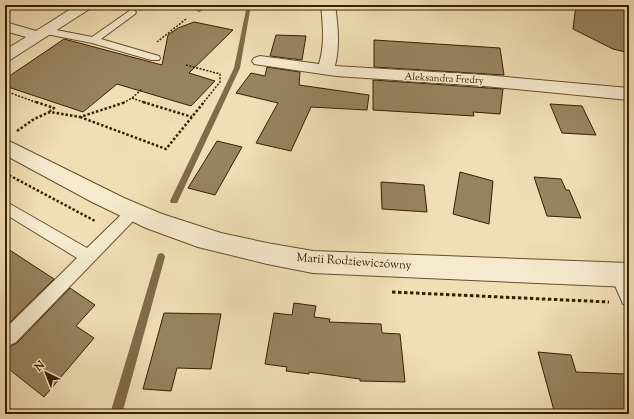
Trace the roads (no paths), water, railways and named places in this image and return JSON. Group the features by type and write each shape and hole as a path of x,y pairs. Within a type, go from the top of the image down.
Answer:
{"street":[{"path":"5,57 86,5"},
{"path":"326,70 331,49 331,30 328,5"},
{"path":"5,26 42,34"},
{"name":"Aleksandra Fredry","path":"260,61 300,68 379,75 530,84 629,94"},
{"name":"Marii Rodziewiczówny","path":"11,139 133,212 182,231 237,247 268,254 313,262 623,275"}],"lane":[{"path":"94,40 132,12"},
{"path":"42,34 94,40 155,58"},
{"path":"5,207 89,257"},
{"path":"10,336 133,212"},
{"path":"623,275 629,298"}],"waterway":[{"path":"174,201 237,68 249,5"},
{"path":"116,414 161,257"}]}
